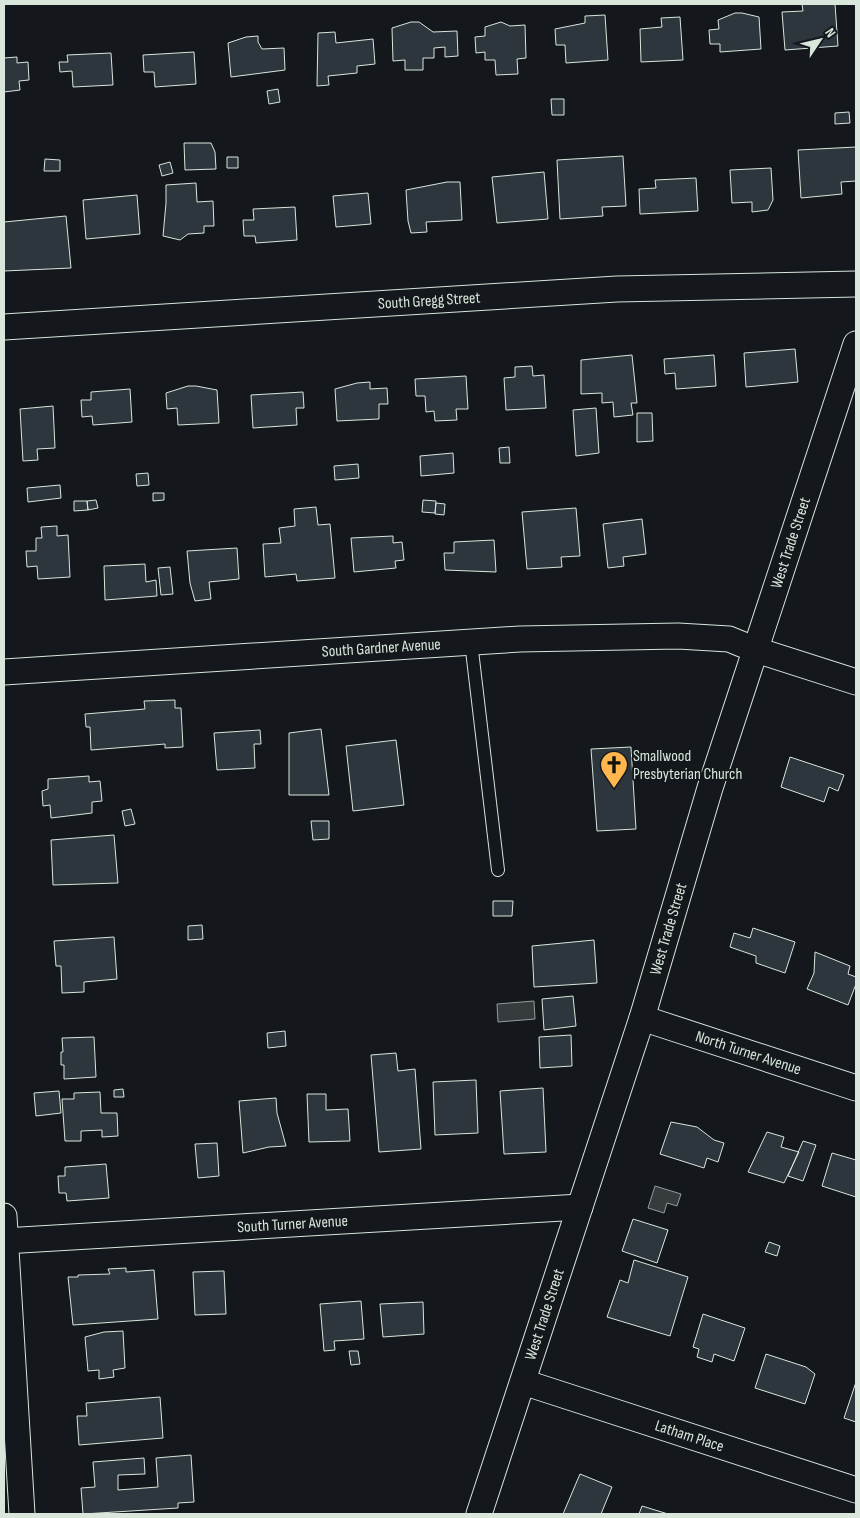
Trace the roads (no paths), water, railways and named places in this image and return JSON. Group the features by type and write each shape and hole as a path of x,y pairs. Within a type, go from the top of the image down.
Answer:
{"street":[{"name":"South Gregg Street","path":"4,327 617,289 856,284"},
{"name":"West Trade Street","path":"479,1514 642,1018 710,788 856,344"},
{"name":"South Gardner Avenue","path":"4,672 523,639 678,636 728,639 756,650 856,682"},
{"name":"North Turner Avenue","path":"642,1018 856,1088"},
{"name":"South Turner Avenue","path":"4,1241 580,1208"},
{"path":"4,1216 4,1241 22,1514"},
{"name":"Latham Place","path":"523,1382 856,1490"}],"lane":[{"path":"471,642 498,870"}],"place":[{"name":"Smallwood Presbyterian Church","path":"614,789"}]}
